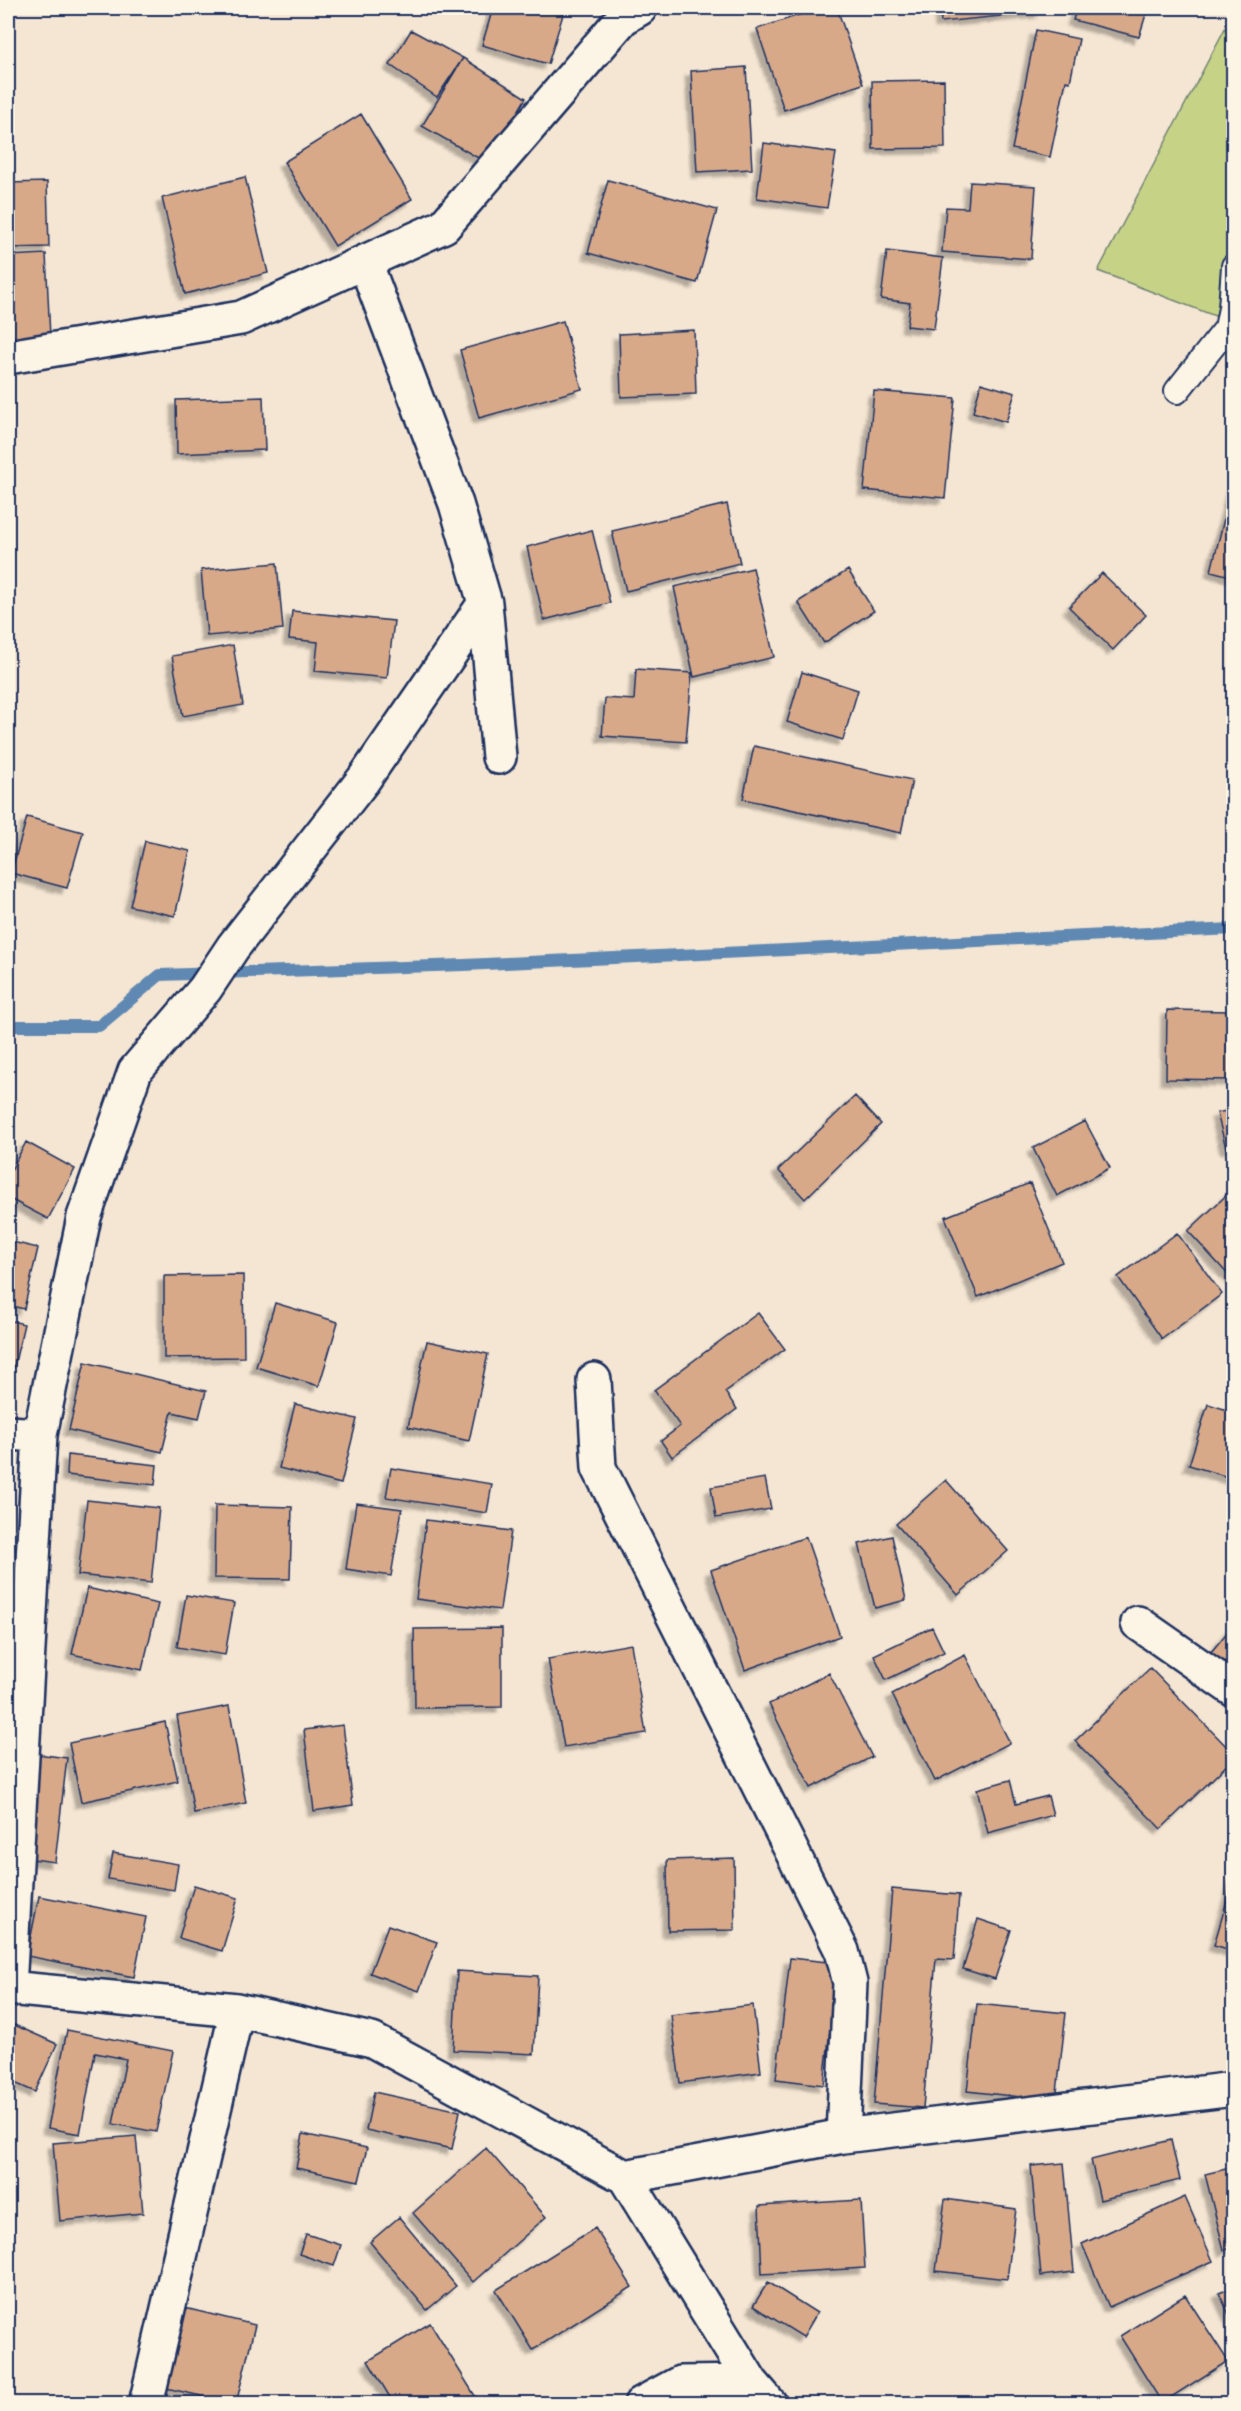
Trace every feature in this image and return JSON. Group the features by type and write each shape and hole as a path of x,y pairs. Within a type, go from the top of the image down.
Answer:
{"street":[{"path":"8,357 241,318 444,226 623,18 640,8"},
{"path":"365,262 456,504 485,603 499,756"},
{"path":"485,603 364,779 233,947 205,989 135,1071 84,1217 40,1435 8,1988 237,2010 372,2040 625,2177 760,2393"},
{"path":"594,1380 599,1468 842,1951 850,1983 843,2136"},
{"path":"8,1433 40,1435"},
{"path":"1138,1623 1233,1690"},
{"path":"146,2403 237,2010"},
{"path":"625,2177 843,2136 1233,2089"},
{"path":"641,2403 680,2383 760,2393"}],"lane":[{"path":"1177,391 1227,328 1231,308 1233,266"}],"green space":[{"path":"1233,13 1233,323 1098,271"}],"building":[{"path":"493,8 565,8 548,64 482,45"},
{"path":"820,8 837,8 863,84 784,110 757,29"},
{"path":"940,8 1041,8 1041,12 941,22"},
{"path":"1077,8 1148,8 1139,37 1073,20"},
{"path":"411,30 463,58 437,97 390,65"},
{"path":"1036,30 1079,39 1070,82 1066,81 1050,157 1012,149"},
{"path":"463,58 526,98 487,163 422,126"},
{"path":"746,67 752,169 697,172 691,71"},
{"path":"944,80 945,148 873,149 872,81"},
{"path":"361,114 412,199 335,246 284,162"},
{"path":"764,143 836,153 827,208 757,198"},
{"path":"245,177 268,273 185,294 162,198"},
{"path":"608,180 717,210 697,283 588,253"},
{"path":"47,182 49,247 8,248 8,183"},
{"path":"970,182 1036,186 1031,259 942,252 946,207 968,208"},
{"path":"887,251 943,258 934,329 907,326 910,303 881,299"},
{"path":"46,254 50,337 8,339 8,256"},
{"path":"563,321 582,389 479,418 460,350"},
{"path":"694,330 696,394 621,397 619,334"},
{"path":"981,383 1015,393 1006,422 973,412"},
{"path":"874,391 955,398 945,498 864,490"},
{"path":"263,397 265,450 177,454 176,400"},
{"path":"1234,479 1234,577 1211,571"},
{"path":"727,504 740,563 626,591 612,531"},
{"path":"592,530 610,603 544,620 527,547"},
{"path":"277,563 283,629 207,636 201,570"},
{"path":"753,568 774,657 694,677 674,587"},
{"path":"848,570 874,611 824,643 798,602"},
{"path":"1102,573 1146,615 1113,650 1069,607"},
{"path":"292,611 394,621 387,678 315,671 318,642 289,639"},
{"path":"233,645 243,705 183,716 172,656"},
{"path":"636,669 692,673 686,742 602,736 605,698 634,700"},
{"path":"802,672 858,690 843,740 787,722"},
{"path":"754,746 912,780 901,833 743,799"},
{"path":"27,817 83,832 67,888 11,873"},
{"path":"145,841 190,851 175,916 130,906"},
{"path":"1167,1010 1233,1011 1231,1080 1166,1079"},
{"path":"855,1096 881,1124 805,1199 778,1170"},
{"path":"1234,1109 1234,1147 1226,1148 1217,1113"},
{"path":"1085,1121 1110,1168 1057,1196 1033,1148"},
{"path":"26,1142 75,1169 48,1219 8,1198 8,1176"},
{"path":"1030,1183 1062,1262 978,1297 945,1217"},
{"path":"1234,1188 1234,1281 1188,1231"},
{"path":"1177,1233 1222,1294 1162,1339 1118,1277"},
{"path":"8,1241 38,1248 24,1309 8,1305"},
{"path":"243,1275 244,1357 164,1358 164,1276"},
{"path":"275,1303 338,1322 319,1386 256,1367"},
{"path":"758,1313 785,1349 725,1392 737,1409 672,1457 661,1441 680,1426 654,1390"},
{"path":"8,1320 24,1324 8,1392"},
{"path":"427,1341 488,1354 469,1441 408,1427"},
{"path":"85,1362 206,1391 199,1418 172,1412 162,1452 69,1430"},
{"path":"295,1404 357,1419 341,1484 279,1468"},
{"path":"1208,1404 1234,1412 1234,1479 1189,1465"},
{"path":"68,1455 157,1465 155,1485 67,1475"},
{"path":"391,1468 492,1484 487,1513 386,1497"},
{"path":"765,1478 771,1509 716,1518 711,1487"},
{"path":"946,1480 1008,1551 958,1595 896,1524"},
{"path":"87,1500 159,1508 151,1583 78,1575"},
{"path":"356,1503 402,1509 391,1576 346,1569"},
{"path":"215,1505 292,1507 290,1579 214,1578"},
{"path":"426,1520 511,1531 500,1610 416,1599"},
{"path":"892,1536 906,1600 875,1608 859,1544"},
{"path":"806,1537 840,1636 745,1670 711,1570"},
{"path":"87,1588 158,1604 142,1670 72,1654"},
{"path":"186,1595 234,1603 225,1655 177,1647"},
{"path":"1234,1624 1234,1670 1211,1652"},
{"path":"932,1627 944,1652 886,1680 874,1655"},
{"path":"502,1628 502,1707 415,1708 414,1629"},
{"path":"631,1644 646,1733 564,1747 548,1659"},
{"path":"965,1655 1010,1743 935,1781 892,1694"},
{"path":"1150,1668 1234,1754 1234,1758 1161,1829 1075,1741"},
{"path":"829,1673 872,1757 811,1788 769,1704"},
{"path":"229,1706 246,1803 194,1813 177,1716"},
{"path":"165,1722 178,1781 81,1802 69,1743"},
{"path":"343,1725 353,1805 314,1811 304,1730"},
{"path":"37,1754 67,1758 55,1862 25,1858"},
{"path":"1010,1780 1016,1804 1048,1796 1053,1815 988,1833 977,1789"},
{"path":"113,1853 178,1864 174,1890 108,1879"},
{"path":"734,1858 735,1930 668,1931 667,1860"},
{"path":"1234,1876 1234,1951 1214,1945"},
{"path":"194,1885 238,1898 222,1951 179,1938"},
{"path":"892,1889 959,1895 954,1960 936,1959 923,2108 874,2104"},
{"path":"39,1896 146,1917 134,1977 27,1956"},
{"path":"978,1919 1011,1930 995,1979 963,1969"},
{"path":"388,1925 437,1942 419,1991 370,1973"},
{"path":"790,1958 837,1963 824,2085 776,2079"},
{"path":"457,1971 538,1976 534,2054 453,2050"},
{"path":"977,2004 1066,2013 1056,2101 967,2091"},
{"path":"753,2005 761,2072 680,2083 671,2015"},
{"path":"10,2023 57,2044 35,2092 8,2080 8,2028"},
{"path":"67,2030 173,2051 156,2132 113,2124 126,2059 95,2053 80,2134 48,2128"},
{"path":"374,2092 460,2111 452,2149 366,2130"},
{"path":"303,2134 367,2148 359,2181 296,2168"},
{"path":"136,2136 143,2213 60,2221 53,2143"},
{"path":"1171,2140 1180,2180 1100,2200 1091,2160"},
{"path":"486,2148 546,2217 473,2282 413,2213"},
{"path":"1064,2163 1074,2272 1041,2276 1031,2166"},
{"path":"1234,2167 1234,2247 1224,2250 1205,2174"},
{"path":"1185,2197 1213,2261 1109,2307 1082,2244"},
{"path":"945,2199 1016,2209 1007,2279 936,2271"},
{"path":"861,2200 865,2268 762,2274 759,2206"},
{"path":"399,2217 456,2286 427,2310 370,2242"},
{"path":"595,2228 632,2287 533,2350 496,2290"},
{"path":"306,2234 341,2245 334,2266 299,2254"},
{"path":"768,2282 817,2313 803,2337 753,2306"},
{"path":"1234,2287 1234,2325 1219,2293"},
{"path":"1185,2295 1228,2361 1162,2403 1120,2336"},
{"path":"185,2308 255,2325 236,2404 166,2388"},
{"path":"430,2323 480,2404 394,2404 368,2361"}],"waterway":[{"path":"8,1026 99,1026 160,975 464,965 1234,929"}]}
